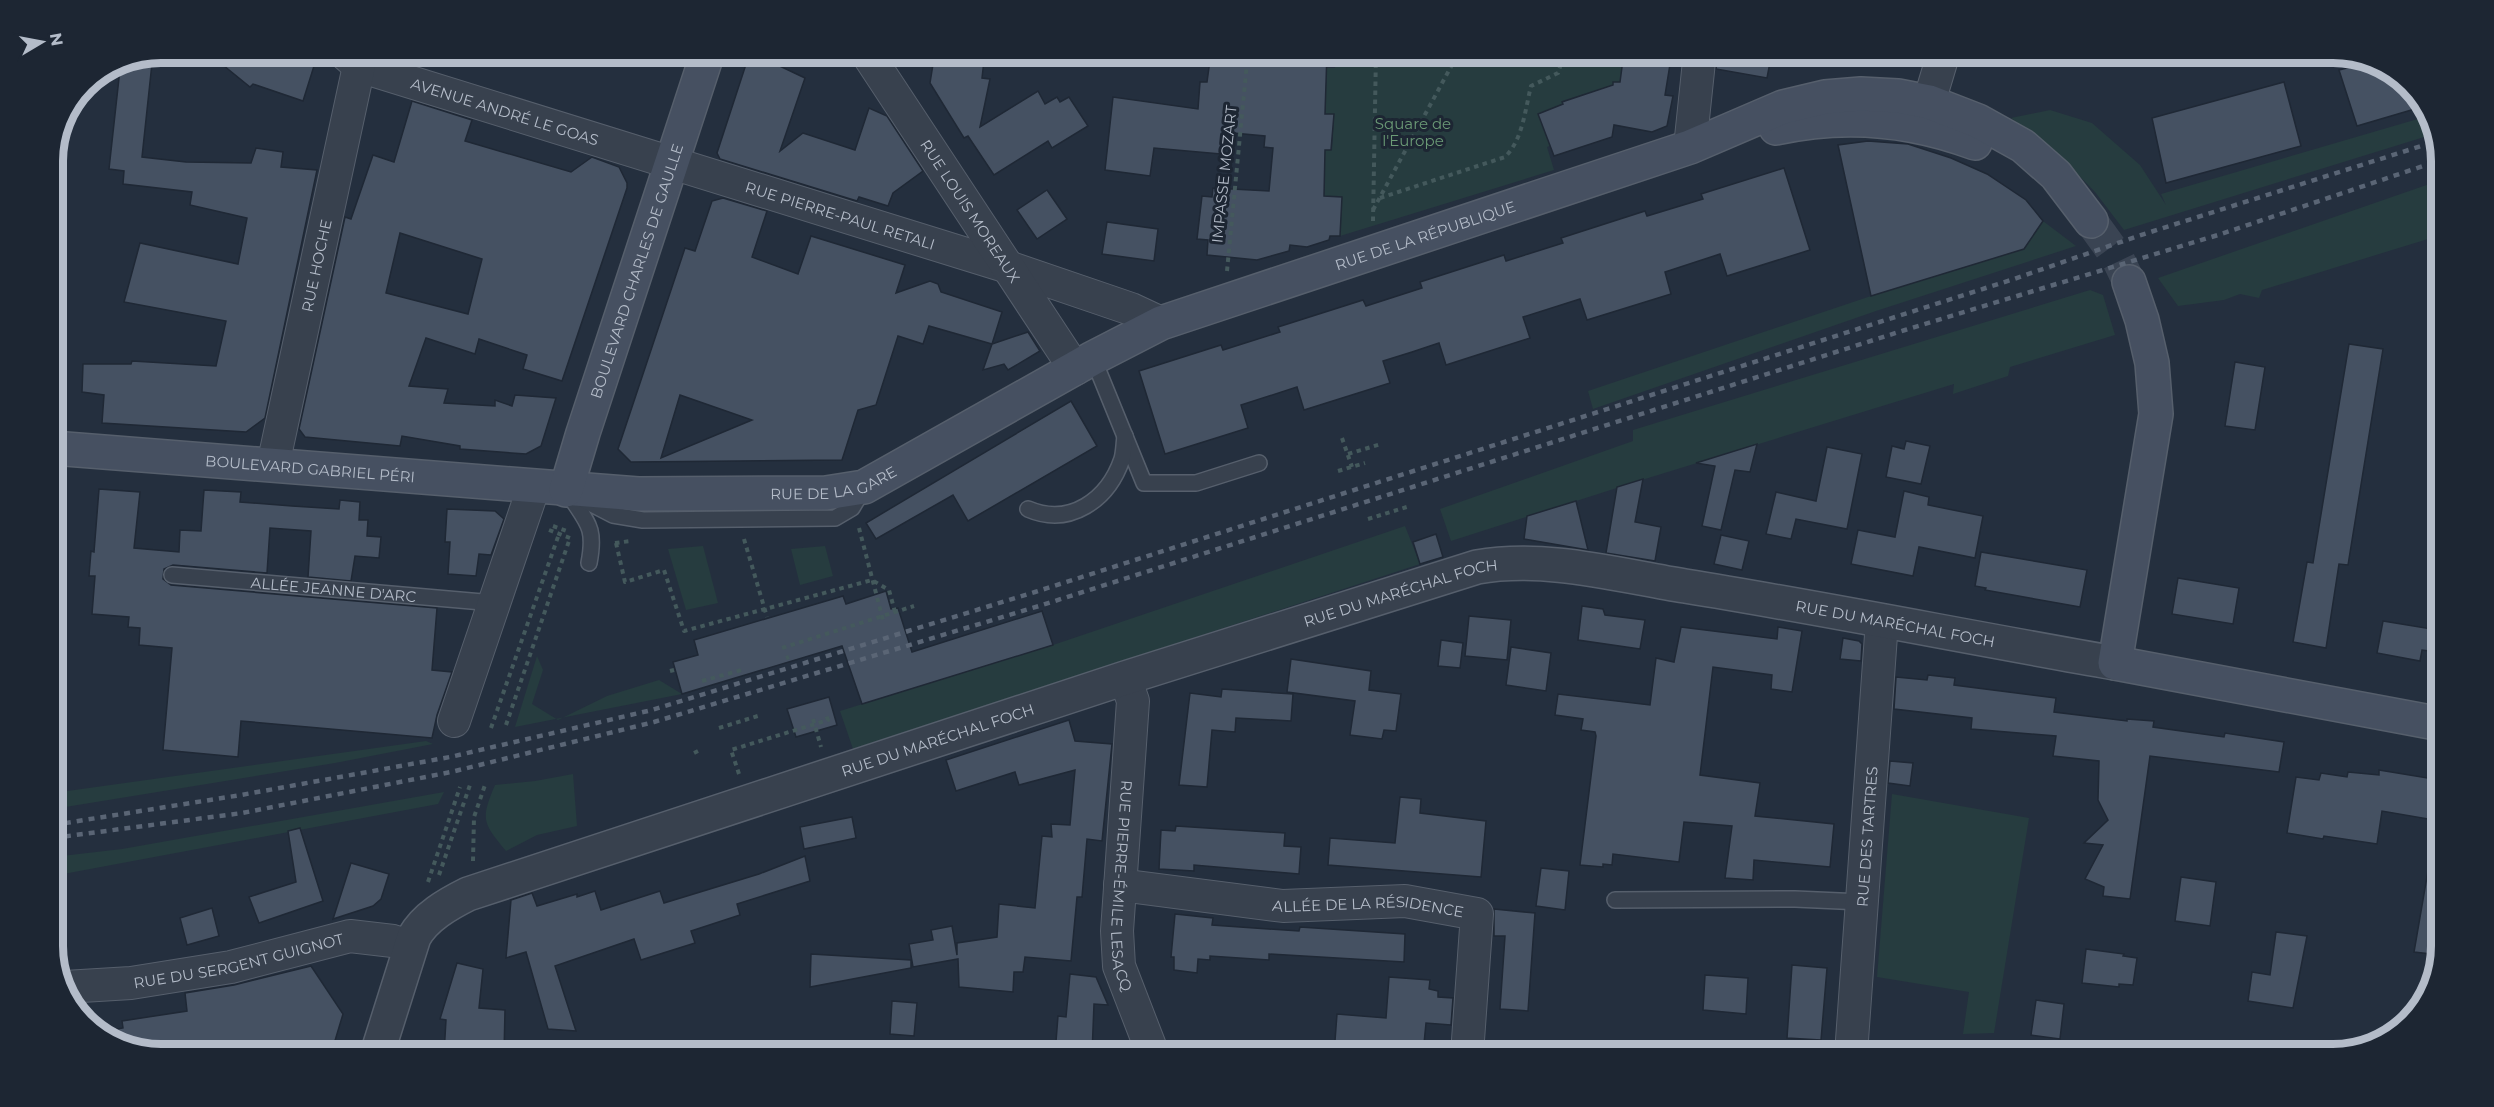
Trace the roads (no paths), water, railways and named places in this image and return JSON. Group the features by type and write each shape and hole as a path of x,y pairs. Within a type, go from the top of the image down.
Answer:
{"main road":[{"name":"BOULEVARD CHARLES DE GAULLE","path":"566,490 704,63"},
{"name":"RUE DE LA RÉPUBLIQUE","path":"1084,364 1161,323 1690,147 1783,107 1825,97 1861,94 1898,96 1929,102 1978,121 2023,146 2056,175 2091,221 2017,164 1975,143 1936,129 1898,122 1851,119 1795,124 1690,147"},
{"path":"2115,663 2156,414 2152,363 2142,320 2129,282"},
{"name":"RUE DE LA GARE","path":"566,490 638,494 814,493 864,487 1084,364"},
{"name":"BOULEVARD GABRIEL PÉRI","path":"63,449 566,490"},
{"name":"RUE DU MARÉCHAL FOCH","path":"2115,663 2431,722"}],"street":[{"name":"RUE HOCHE","path":"273,465 350,63"},
{"name":"AVENUE ANDRÉ LE GOAS","path":"363,63 672,164"},
{"name":"RUE LOUIS MOREAUX","path":"873,63 1008,267 1084,364"},
{"path":"1690,147 1699,63"},
{"path":"1929,102 1941,63"},
{"name":"RUE DE LA RÉPUBLIQUE","path":"1795,124 1929,102"},
{"name":"RUE PIERRE-PAUL RETALI","path":"672,164 1008,267"},
{"path":"1008,267 1131,309 1161,323"},
{"path":"454,721 534,486"},
{"name":"RUE DU MARÉCHAL FOCH","path":"380,1044 410,946 440,896 481,889 1125,678 1455,574 1503,563 1548,564 2115,663"},
{"name":"RUE DES TARTRES","path":"1852,1044 1882,621"},
{"name":"RUE PIERRE-ÉMILE LESACQ","path":"1125,678 1133,701 1117,931 1119,966 1149,1044"},
{"name":"ALLÉE DE LA RÉSIDENCE","path":"1120,885 1283,906 1405,901 1477,914 1468,1044"},
{"name":"RUE DU SERGENT GUIGNOT","path":"72,987 131,983 212,971 350,936 393,941 410,946"}],"lane":[{"path":"1084,364 1105,392 1125,433 1144,483 1196,483 1259,463"},
{"path":"1028,509 1040,514 1058,516 1074,513 1087,506 1106,488 1122,459 1125,433"},
{"path":"566,490 592,532 589,563"},
{"name":"ALLÉE JEANNE D'ARC","path":"172,575 494,603"},
{"path":"1615,900 1795,899 1862,902"}],"tunnel":[{"path":"2091,221 2117,257 2129,282"}],"railway":[{"path":"63,823 241,795 450,757 652,710 1035,592 2014,279 2138,236 2429,143"},
{"path":"63,837 242,813 451,772 654,722 1039,606 1905,330 2218,235 2431,163"}],"park label":[{"name":"Square de l'Europe","path":"1413,132"}]}
